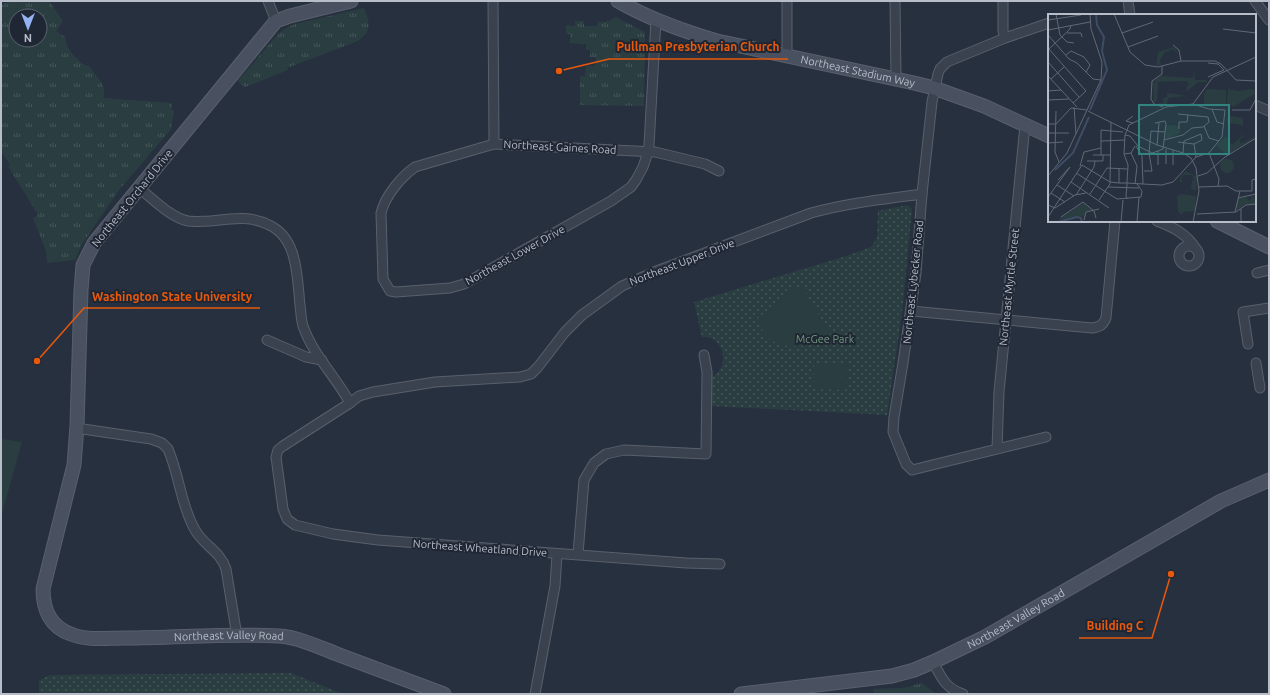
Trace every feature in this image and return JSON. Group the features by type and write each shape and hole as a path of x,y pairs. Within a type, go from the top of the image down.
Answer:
{"street":[{"path":"268,1 276,20 351,1"},
{"name":"Northeast Gaines Road","path":"493,1 494,144 655,152 705,164 719,171"},
{"name":"Northeast Stadium Way","path":"618,1 656,20 702,37 896,78 934,88 984,106 1048,136"},
{"path":"787,1 787,55"},
{"path":"895,1 896,78"},
{"path":"1003,1 1003,31 1005,38"},
{"path":"1128,1 1130,14"},
{"path":"1255,1 1269,20"},
{"name":"Northeast Orchard Drive","path":"45,579 74,464 83,265 94,243 276,20"},
{"name":"Northeast Lower Drive","path":"494,144 416,167 408,172 389,195 383,205 381,213 383,279 390,291 396,292 450,288 464,284 620,196 631,187 644,167 650,145 656,20"},
{"name":"Northeast Lybecker Road","path":"997,449 912,470 906,464 893,432 894,417 916,272 922,194 934,88 940,69 947,62 1005,38 1048,23"},
{"path":"1256,106 1269,112"},
{"name":"Northeast Myrtle Street","path":"997,449 999,392 1025,124"},
{"path":"139,188 177,217 189,221 202,222 250,218 270,225 279,231 289,242 294,253 302,323 314,350 350,404"},
{"name":"Northeast Upper Drive","path":"278,476 276,457 278,450 350,404 359,396 389,389 435,382 520,377 531,374 565,332 582,315 622,286 654,272 811,213 869,201 922,194"},
{"path":"911,311 1092,328 1101,326 1106,318 1115,222"},
{"path":"1159,222 1184,235 1193,243 1197,250"},
{"path":"1219,222 1269,247"},
{"path":"1257,273 1269,270"},
{"path":"1248,344 1243,312 1269,308"},
{"path":"267,340 306,357 322,360"},
{"path":"578,554 584,480 594,463 606,454 624,450 706,454 707,372 704,355"},
{"path":"1256,363 1260,388"},
{"path":"76,428 151,439 162,443 168,449 194,530 224,561 237,636"},
{"path":"997,449 1046,437"},
{"name":"Northeast Wheatland Drive","path":"278,476 283,509 287,519 296,525 333,534 378,540 557,554 578,554 686,563 720,564"},
{"name":"Northeast Valley Road","path":"740,694 892,676 914,670 934,662 985,637 1221,501 1269,480"},
{"path":"535,694 556,586 557,554"},
{"name":"Northeast Valley Road","path":"45,579 43,598 46,611 56,625 69,634 87,638 280,636 307,643 444,694"},
{"path":"934,662 946,684 963,694"}],"green space":[{"path":"8,1 49,1 63,21 56,31 65,37 68,48 74,56 83,64 89,66 102,83 104,98 172,103 172,110 174,111 171,129 119,190 82,244 75,260 47,263 46,251 33,218 38,215 8,166 10,165 1,151 1,6"},
{"path":"364,8 368,18 368,30 366,34 358,41 287,68 288,70 245,87 237,81 276,37 289,26"},
{"path":"616,17 645,32 644,106 580,105 580,76 585,76 586,66 595,66 596,57 590,57 590,50 586,50 586,44 570,43 570,34 566,34 566,25 575,26 575,21 584,21 584,26 597,26 598,22 606,22"},
{"name":"McGee Park","path":"907,205 912,210 902,313 887,415 712,406 711,378 721,367 723,353 716,341 710,338 702,337 694,302 871,247 877,238 878,211"},
{"path":"795,288 803,288 831,335 814,343 795,346 785,346 768,338 757,319"},
{"path":"814,363 848,364 846,390 813,389"},
{"path":"1,439 22,442 1,517"},
{"path":"291,673 343,694 39,694 39,681 49,675"},
{"path":"922,683 936,694 874,694 873,689 903,688"}],"place":[{"name":"Pullman Presbyterian Church","path":"559,71"},
{"name":"Washington State University","path":"37,361"},
{"name":"Building C","path":"1171,574"}]}
